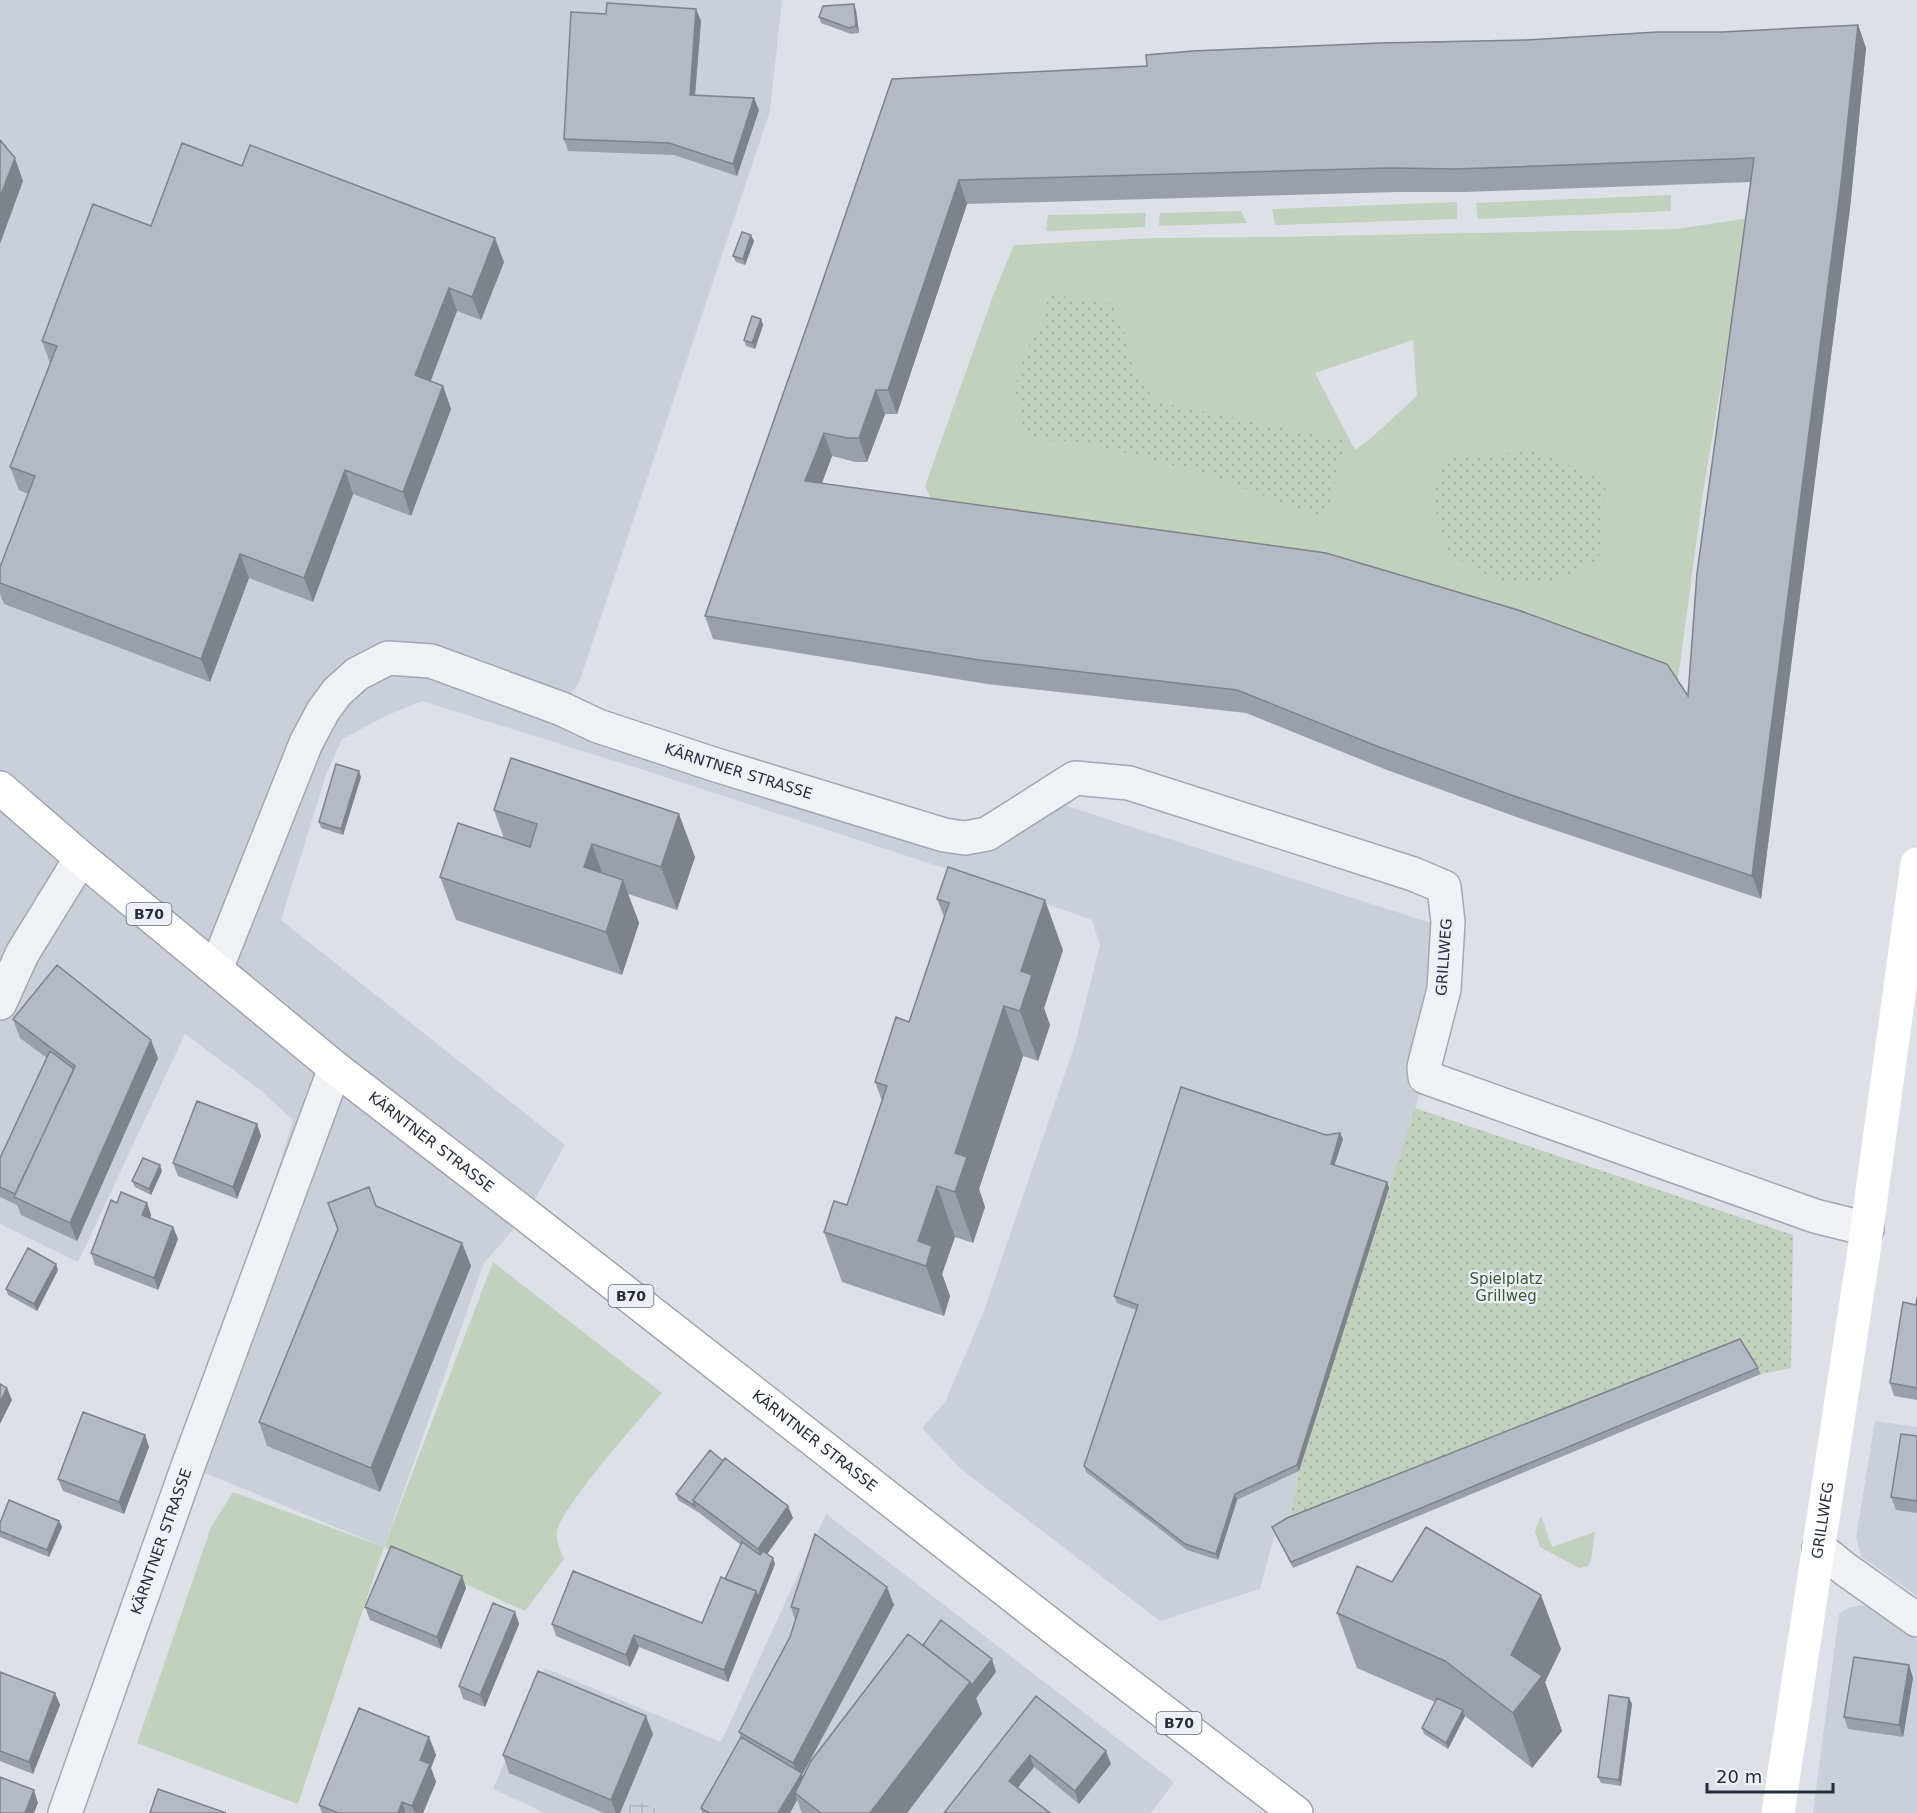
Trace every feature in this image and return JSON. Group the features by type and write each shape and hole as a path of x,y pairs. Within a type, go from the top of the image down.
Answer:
{"main road":[{"name":"KÄRNTNER STRASSE","path":"0,788 335,1068 1062,1634 1296,1813"},
{"name":"GRILLWEG","path":"1778,1813 1867,1229 1917,864"}],"street":[{"name":"KÄRNTNER STRASSE","path":"216,969 306,743 319,719 337,692 357,674 388,658 431,661 562,709 609,729 713,764 944,835 965,838 987,834 1023,810"},
{"name":"GRILLWEG","path":"1023,810 1076,778 1129,783 1413,874 1444,887 1448,922 1444,989 1424,1066 1425,1077 1815,1216 1867,1229"},
{"path":"0,1003 22,954 81,858"},
{"name":"KÄRNTNER STRASSE","path":"64,1813 188,1466 335,1068"},
{"path":"1819,1548 1917,1620"}],"shaded area":[{"path":"0,0 782,0 770,111 580,680 562,709 944,835 1042,798 1465,934 1450,1036 1425,1077 1299,1471 1289,1524 1275,1533 1260,1589 1160,1621 961,1469 922,1428 945,1402 984,1311 1075,1044 1100,945 1092,920 959,873 653,773 422,701 388,715 342,739 326,775 281,920 565,1145 526,1215 484,1263 384,1547 188,1466 293,1120 259,1089 185,1034 78,1262 0,1224"},
{"path":"1875,1421 1917,1427 1917,1596 1862,1557 1856,1538"},
{"path":"826,1514 1174,1782 1151,1813 545,1813 493,1789 545,1668 721,1742"},
{"path":"1866,1605 1917,1640 1917,1813 1813,1813 1839,1614 1851,1607"},
{"path":"633,1799 664,1813 626,1813"}],"green space":[{"path":"1671,195 1671,211 1478,219 1476,203"},
{"path":"1457,202 1457,219 1275,225 1272,209"},
{"path":"1241,211 1247,223 1159,226 1160,213"},
{"path":"1146,213 1145,227 1046,231 1048,215"},
{"path":"1749,218 1703,492 1676,687 942,521 925,486 994,293 1014,245 1152,238 1676,229","holes":["1413,340 1417,396 1355,450 1315,373"]},
{"path":"1049,294 1111,304 1123,324 1133,369 1155,401 1345,441 1326,519 1203,473 1083,442 1040,440 1024,429 1014,391 1026,351 1041,324"},
{"path":"1539,451 1606,482 1599,559 1550,584 1498,581 1447,553 1432,495 1446,458"},
{"name":"Spielplatz Grillweg","path":"1415,1108 1793,1235 1791,1368 1761,1374 1742,1345 1289,1524 1299,1471"},
{"path":"493,1262 662,1393 603,1462 561,1521 557,1532 564,1559 525,1611 384,1547"},
{"path":"233,1492 384,1547 298,1804 137,1743 211,1527"},
{"path":"1541,1516 1552,1547 1595,1532 1588,1566 1579,1568 1540,1547 1535,1531"}],"building":[{"path":"607,3 696,9 690,95 754,98 733,164 669,143 564,139 571,12 606,14"},
{"path":"854,4 856,26 849,28 819,17 823,6"},
{"path":"1858,25 1841,184 1752,876 1514,796 1379,747 1237,690 979,660 705,616 892,79 1147,66 1146,55 1193,51 1380,43 1527,40 1657,32 1722,32","holes":["1754,158 1697,573 1688,696 1667,664 1518,610 1326,553 805,481 824,433 859,438 876,390 888,390 959,180 1389,168 1456,169"]},
{"path":"0,140 15,158 0,197"},
{"path":"182,143 242,166 250,145 495,238 472,297 449,288 415,375 443,386 403,492 345,470 304,578 240,554 201,659 0,583 0,567 35,476 10,467 57,346 42,341 93,204 151,226"},
{"path":"742,232 751,235 743,259 733,256"},
{"path":"752,316 761,319 752,343 744,340"},
{"path":"511,758 679,814 661,867 592,844 584,867 623,880 606,932 440,877 458,823 530,847 537,824 494,810"},
{"path":"336,764 359,771 341,829 319,822"},
{"path":"948,867 1045,900 1021,971 1032,975 1020,1011 1004,1006 955,1153 967,1157 955,1192 937,1186 918,1241 932,1246 926,1266 824,1232 834,1201 847,1205 887,1086 875,1082 896,1017 909,1022 949,903 937,899"},
{"path":"57,965 151,1040 70,1223 14,1197 75,1066 13,1019"},
{"path":"50,1051 74,1069 15,1194 0,1187 0,1158"},
{"path":"1181,1087 1326,1135 1340,1133 1331,1164 1387,1182 1297,1465 1235,1494 1216,1554 1185,1544 1084,1466 1138,1305 1114,1296"},
{"path":"197,1101 257,1124 233,1187 173,1163"},
{"path":"143,1158 160,1165 149,1189 132,1181"},
{"path":"369,1187 376,1206 462,1243 371,1468 259,1422 338,1229 328,1203"},
{"path":"121,1192 147,1203 142,1215 173,1227 154,1278 91,1253 111,1200 117,1203"},
{"path":"28,1248 56,1264 34,1304 6,1289"},
{"path":"1917,1297 1917,1388 1890,1383 1903,1302 1916,1305"},
{"path":"1740,1339 1758,1368 1291,1562 1272,1527 1287,1518"},
{"path":"0,1384 7,1388 0,1402"},
{"path":"83,1412 145,1435 119,1502 58,1479"},
{"path":"1901,1434 1917,1436 1917,1501 1891,1497"},
{"path":"710,1450 723,1461 693,1500 695,1506 676,1494"},
{"path":"725,1458 788,1506 758,1549 693,1500"},
{"path":"9,1500 59,1521 47,1550 0,1531 0,1523"},
{"path":"1426,1527 1541,1595 1511,1655 1542,1676 1513,1713 1445,1661 1337,1613 1357,1566 1392,1582"},
{"path":"815,1534 887,1587 793,1763 739,1732 790,1637 799,1609 791,1607"},
{"path":"742,1542 760,1555 763,1551 773,1558 758,1597 756,1591 725,1579"},
{"path":"391,1546 462,1576 437,1637 365,1607"},
{"path":"573,1571 702,1623 721,1577 756,1591 724,1670 634,1635 626,1655 552,1624"},
{"path":"493,1603 515,1612 480,1695 459,1686"},
{"path":"941,1620 992,1659 972,1685 923,1645"},
{"path":"908,1634 970,1682 870,1813 821,1813 795,1793 811,1761"},
{"path":"1854,1657 1909,1665 1899,1725 1844,1717"},
{"path":"538,1671 646,1716 611,1800 503,1755"},
{"path":"0,1672 55,1693 29,1762 0,1751"},
{"path":"1609,1695 1629,1698 1619,1780 1598,1777"},
{"path":"1036,1696 1106,1751 1075,1791 1030,1755 1009,1781 1050,1813 944,1813"},
{"path":"1437,1698 1463,1710 1446,1743 1422,1728"},
{"path":"359,1708 429,1737 420,1760 430,1764 412,1806 402,1802 398,1813 338,1813 319,1805"},
{"path":"741,1737 802,1773 778,1813 709,1813 701,1808"},
{"path":"0,1777 34,1790 25,1813 0,1813"},
{"path":"158,1789 226,1813 150,1813"}]}
